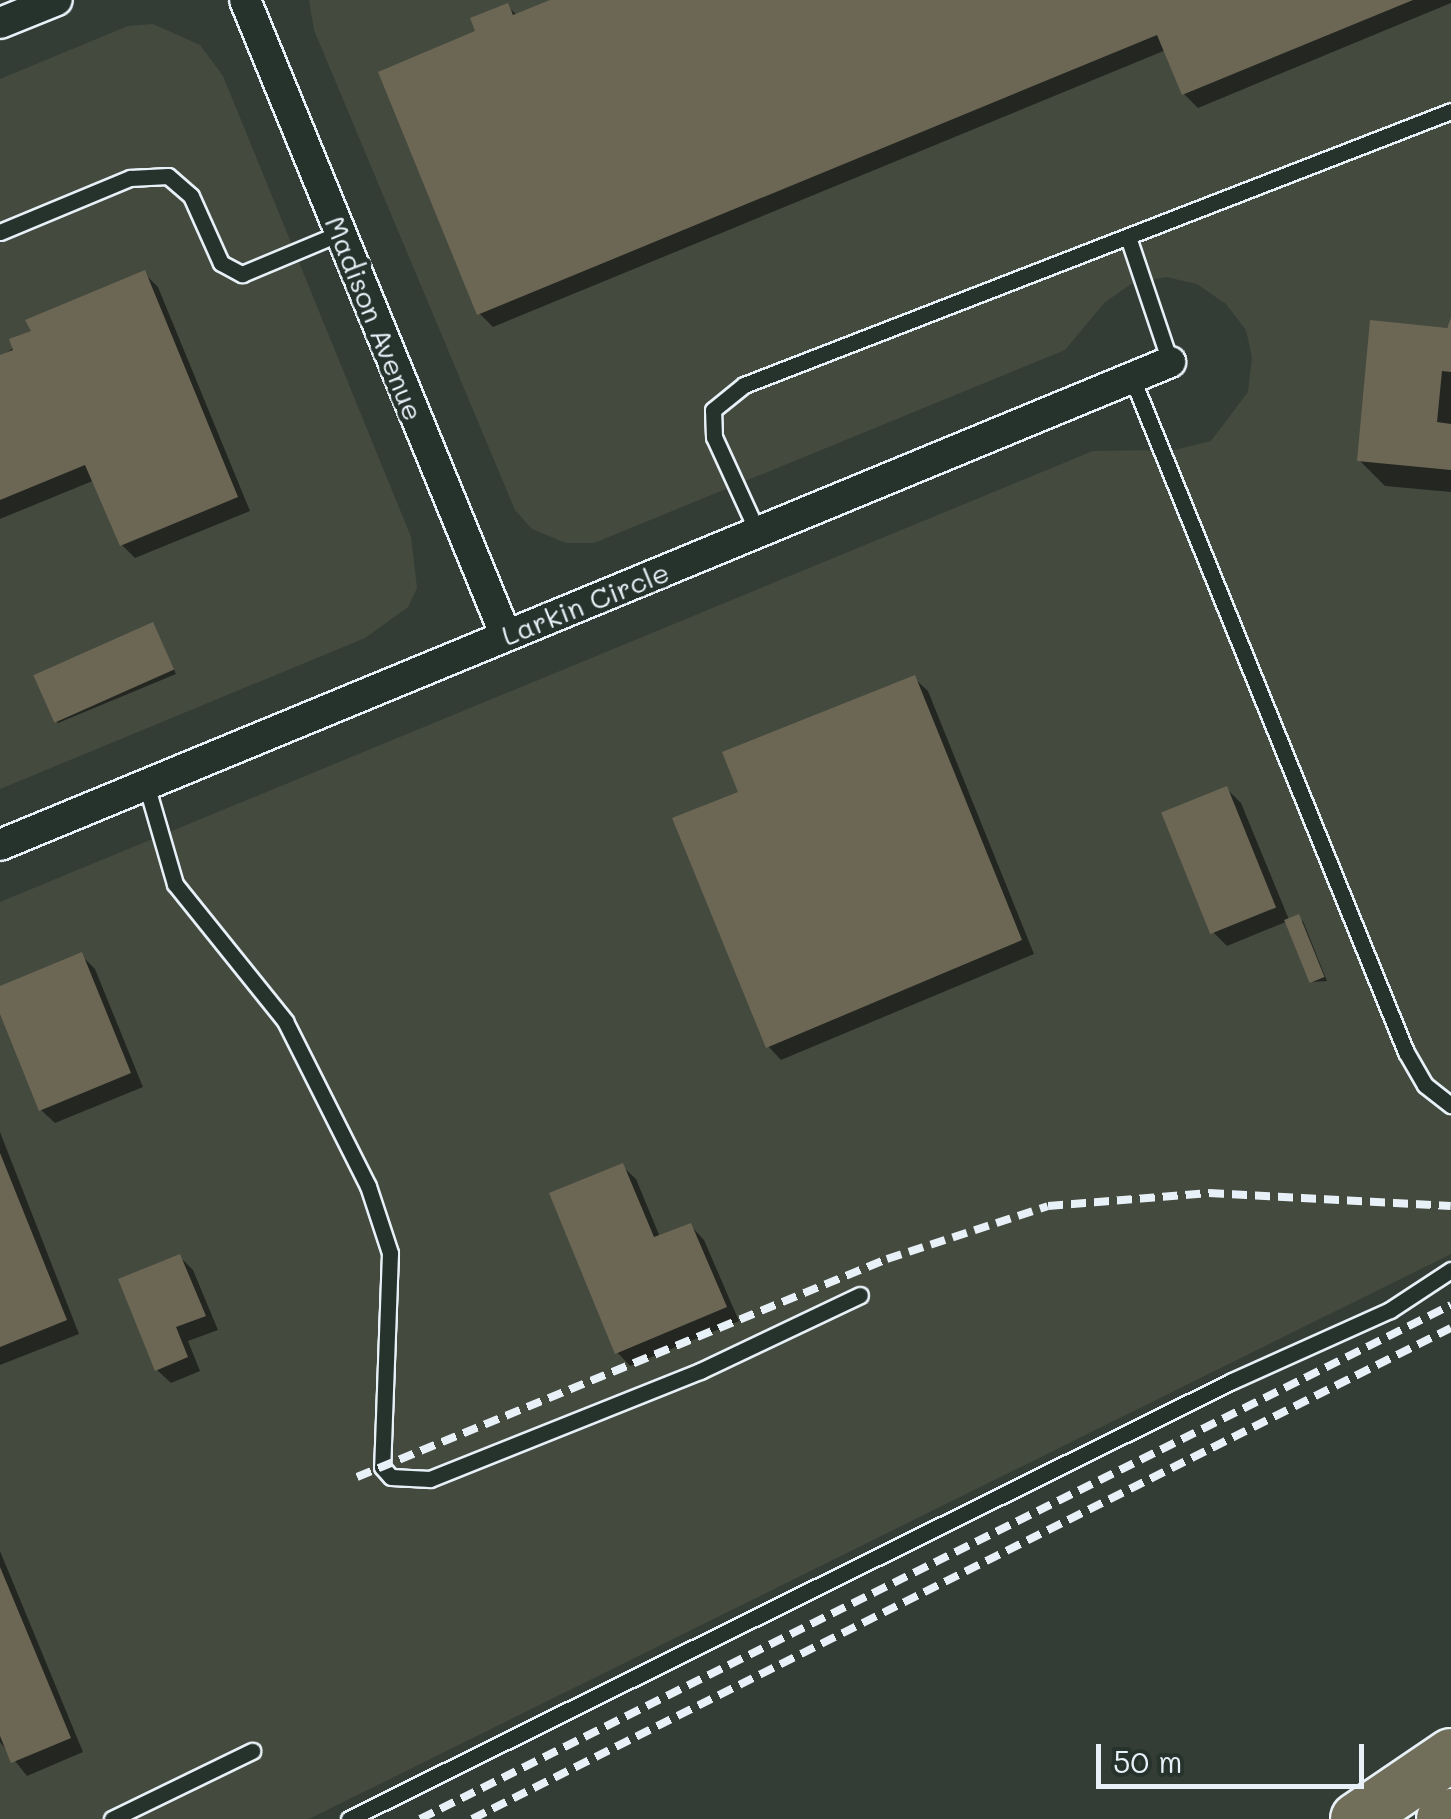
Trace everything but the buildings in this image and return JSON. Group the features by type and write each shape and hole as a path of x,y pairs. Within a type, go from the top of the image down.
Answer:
{"highway":[{"path":"1357,1819 1451,1755"},
{"path":"1442,1819 1451,1815"}],"street":[{"path":"0,23 57,0"},
{"name":"Madison Avenue","path":"245,0 506,636"},
{"name":"Larkin Circle","path":"0,845 1170,362"}],"lane":[{"path":"758,532 714,437 713,410 744,385 1451,112"},
{"path":"0,232 130,178 168,176 191,196 221,263 242,274 340,233"},
{"path":"1128,237 1170,362"},
{"path":"1132,378 1406,1052 1424,1086 1451,1105"},
{"path":"146,784 175,884 285,1021 368,1186 390,1253 382,1467 391,1477 430,1478 700,1371 860,1295"},
{"path":"349,1819 1232,1381 1390,1310 1451,1270"},
{"path":"112,1819 252,1751"}],"shaded area":[{"path":"309,0 1451,0 1451,1254 309,1819 0,1819 0,902 1093,451 1175,450 1211,441 1248,392 1252,357 1246,330 1226,304 1197,284 1166,277 1131,284 1104,303 1065,350 594,543 566,543 532,529 515,510 314,30"},
{"path":"153,24 200,45 223,76 411,537 417,588 408,607 365,638 0,789 0,79 128,26"}],"railway":[{"path":"357,1477 887,1259 1048,1206 1209,1193 1451,1206"},
{"path":"420,1819 1451,1305"},
{"path":"472,1819 1451,1328"}]}
